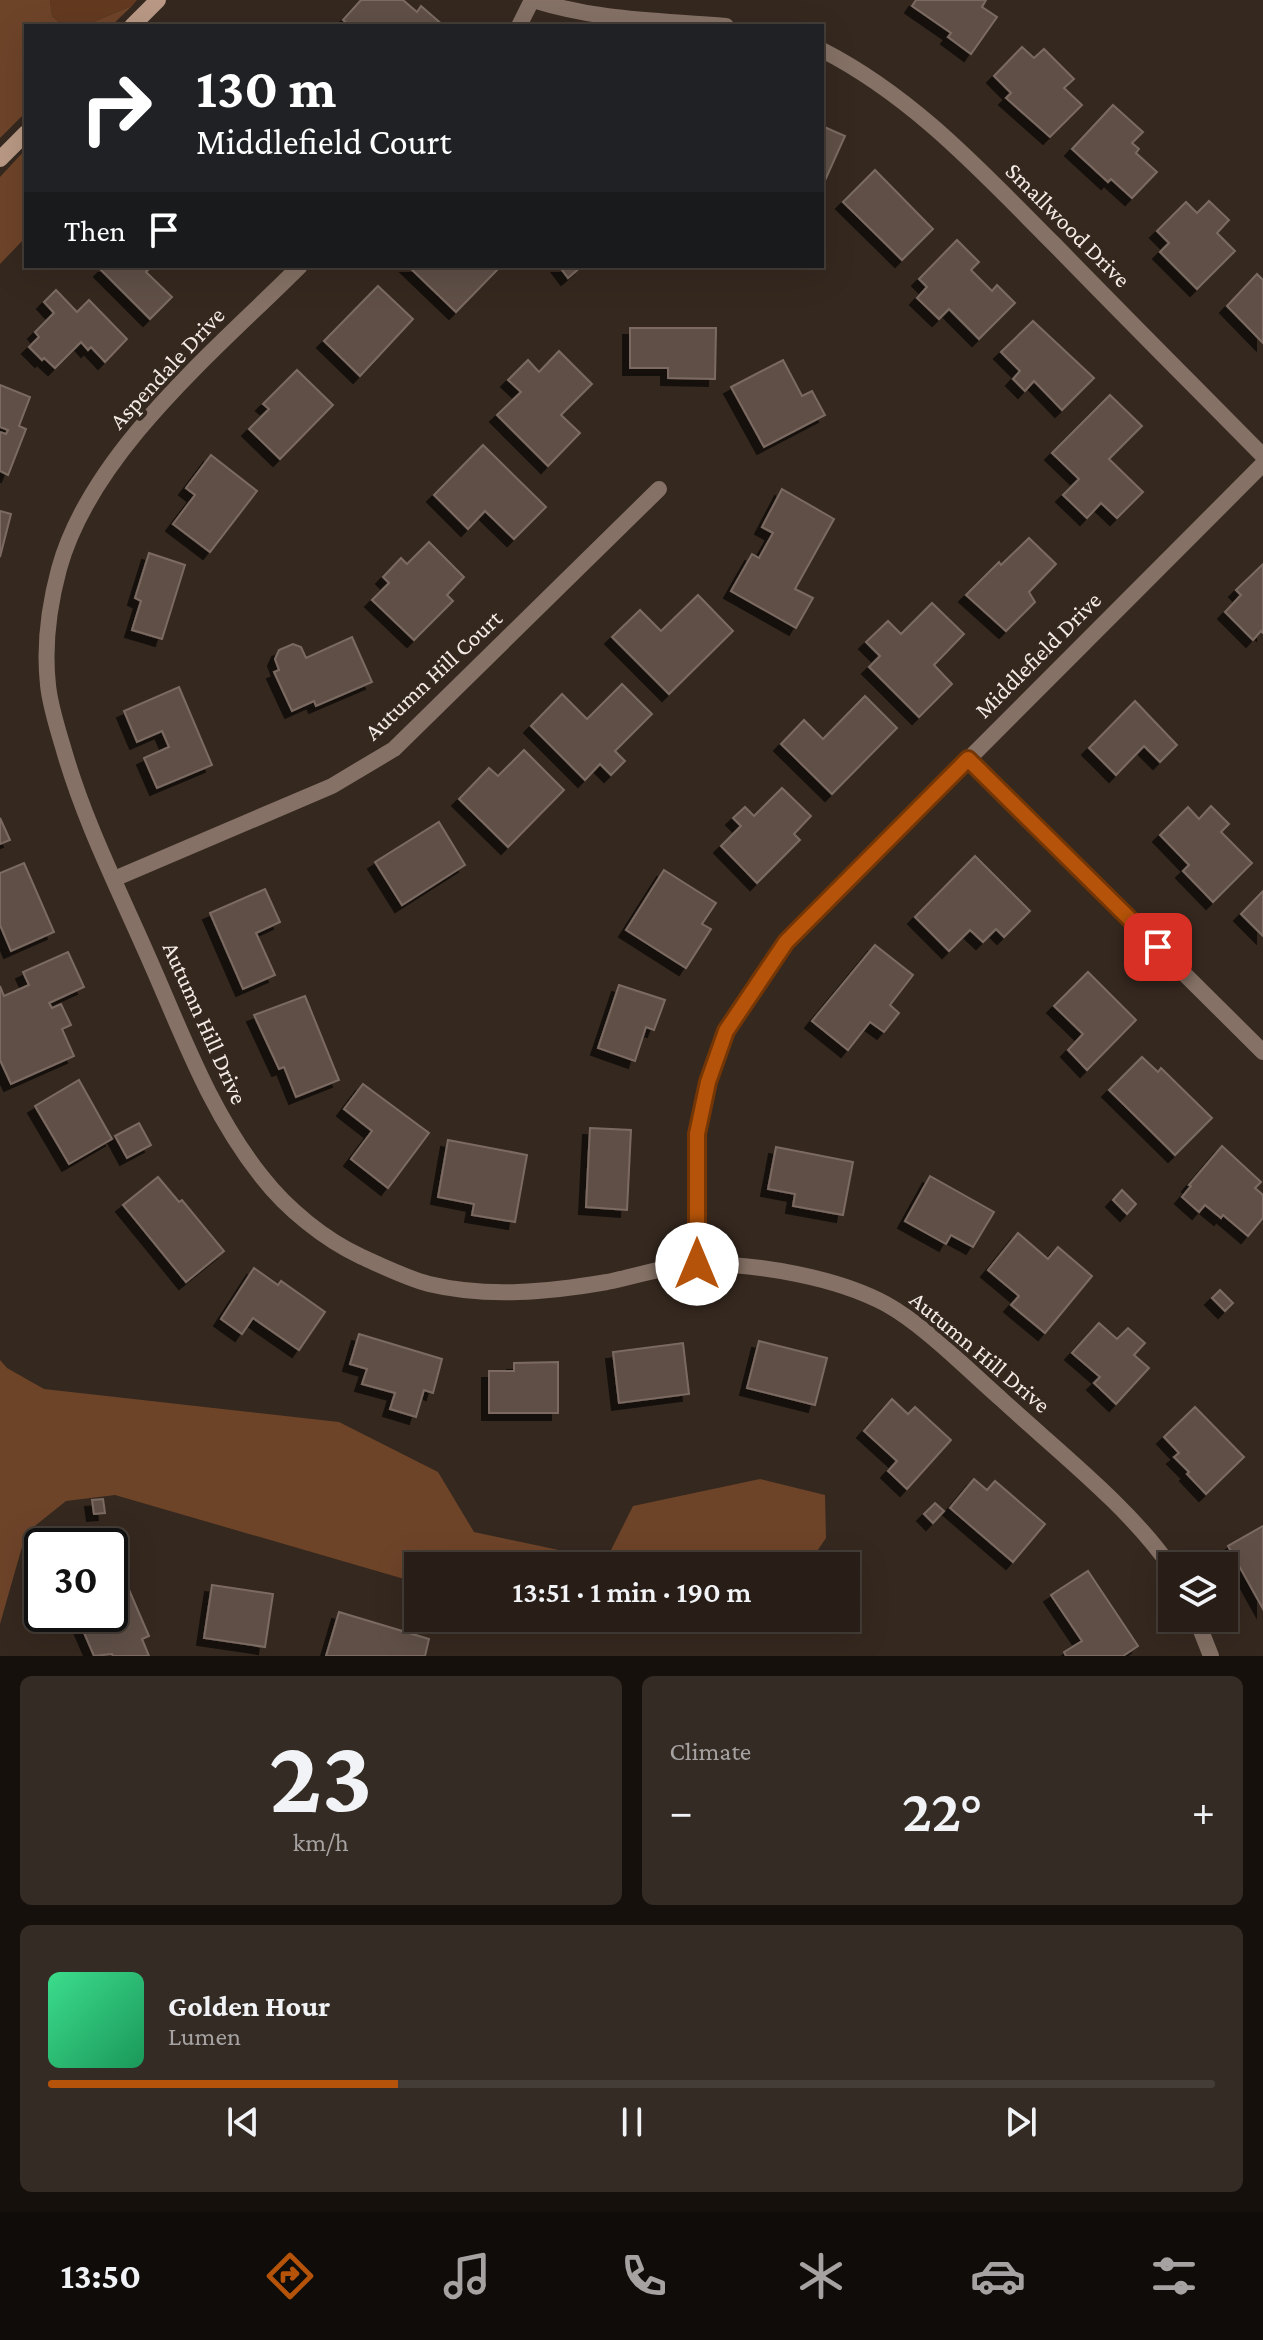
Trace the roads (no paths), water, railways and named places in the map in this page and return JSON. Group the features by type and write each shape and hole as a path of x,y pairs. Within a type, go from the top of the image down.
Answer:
{"main road":[{"path":"134,24 158,0"},
{"path":"0,159 24,135"}],"street":[{"path":"520,24 533,0 572,12 629,21 687,24"},
{"name":"Smallwood Drive","path":"824,51 853,66 914,108 979,169 1263,456"},
{"name":"Aspendale Drive","path":"114,879 76,795 48,688 47,650 59,569 75,528 99,484 143,422 298,268"},
{"name":"Middlefield Drive","path":"697,1264 697,1134 708,1082 726,1031 786,942 1263,464"},
{"name":"Autumn Hill Court","path":"114,879 332,786 394,749 419,728 659,489"},
{"path":"968,759 1263,1052"},
{"name":"Autumn Hill Drive","path":"114,879 182,1031 203,1086 231,1135 265,1182 306,1221 355,1253 426,1283 476,1291 541,1292 697,1264 759,1269 828,1281 887,1304 940,1345 1075,1466 1161,1552"},
{"path":"1202,1632 1211,1656"}]}
